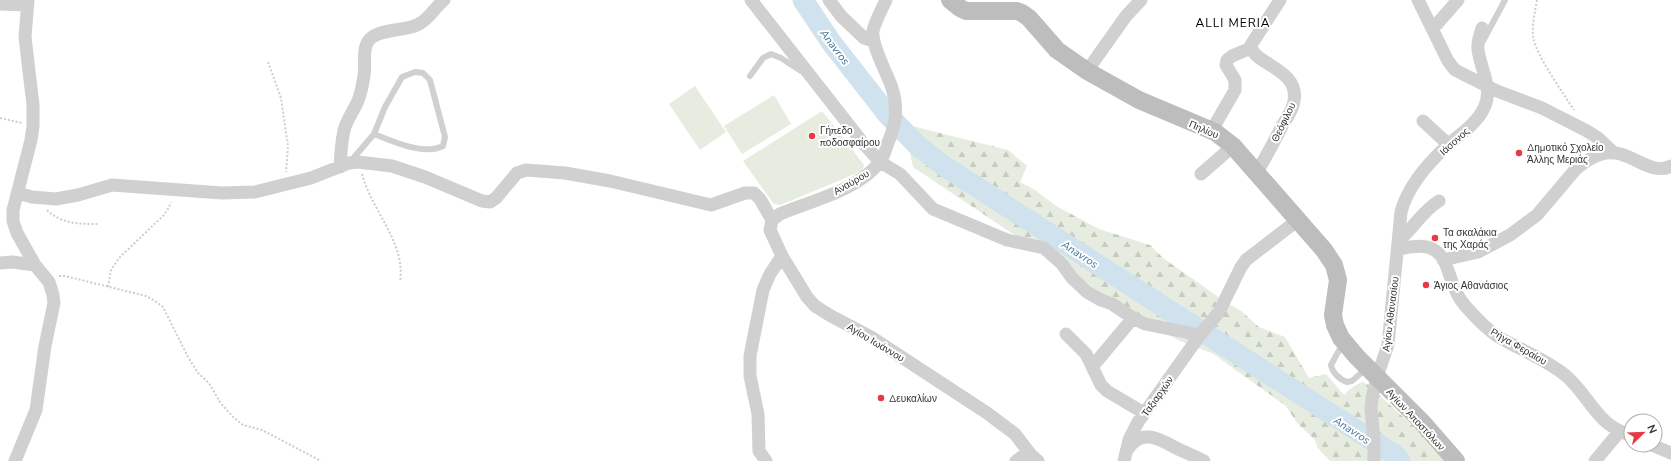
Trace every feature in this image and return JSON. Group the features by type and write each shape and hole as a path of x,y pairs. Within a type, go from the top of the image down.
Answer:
{"main road":[{"name":"Πηλίου","path":"950,0 966,11 982,12 1016,6 1058,50 1087,70 1139,100 1212,130 1233,146 1328,255 1336,268 1338,280 1333,315 1336,328 1344,341 1372,372"},
{"name":"Αγίων Αποστόλων","path":"1372,372 1422,422 1456,461"}],"street":[{"path":"18,193 41,198 56,199 78,195 112,185 222,193 255,192 311,178 349,164 342,139 345,127 359,98 363,83 366,44 369,39 380,33 403,30 426,20 444,0"},
{"path":"751,0 863,143 880,162 900,174 933,209 1007,240 1044,248 1062,264 1072,278 1087,292 1112,304 1133,318 1158,328 1201,334"},
{"path":"829,0 841,16 864,38 873,41 873,30 886,0"},
{"path":"1087,70 1126,16 1141,0"},
{"path":"1212,130 1236,88 1235,80 1226,65 1227,60 1232,56 1251,48 1251,45 1280,0"},
{"path":"1418,0 1452,68 1497,91 1542,108 1587,131 1598,138 1613,152"},
{"path":"1432,28 1458,0"},
{"path":"0,4 28,3 25,38 32,104 32,126 13,210 13,221 21,242 35,265 46,276 52,288 54,303 44,352 36,410 15,461"},
{"name":"Ιάσονος","path":"1398,245 1401,212 1406,196 1422,174 1448,145 1475,122 1481,114 1487,100 1487,86 1478,48 1482,28"},
{"name":"Αναύρου","path":"772,220 780,214 848,186 868,175 880,162 896,114 894,94 887,72 873,41"},
{"name":"Θεόφιλου","path":"1251,48 1255,54 1285,74 1294,90 1295,96 1290,111 1257,172"},
{"path":"1423,122 1448,145"},
{"path":"1201,174 1233,146"},
{"path":"1443,260 1473,254 1503,239 1537,215 1572,173 1582,164 1598,156 1613,152 1629,156 1657,169 1664,169 1671,166"},
{"name":"Αγίου Ιωάννου","path":"349,164 392,166 425,177 482,201 490,202 496,198 517,173 530,170 565,173 610,181 711,205 745,193 754,192 760,199 772,220 770,230 782,256 807,297 816,306 831,316 871,337 987,413 1015,434 1038,461"},
{"path":"1398,245 1423,213 1439,201"},
{"name":"Ταξιαρχών","path":"1125,457 1129,440 1144,413 1201,334 1219,312 1240,266 1298,220"},
{"name":"Ρήγα Φεραίου","path":"1398,245 1419,246 1429,248 1438,253 1443,260 1456,291 1464,305 1479,321 1496,335 1543,359 1566,375 1580,389 1604,420 1623,432"},
{"name":"Αγίου Αθανασίου","path":"1374,461 1371,409 1372,372 1388,345 1398,245"},
{"path":"766,461 759,452 758,414 750,376 750,356 763,290 770,274 782,256"},
{"path":"0,263 12,262 35,265"},
{"path":"1092,367 1133,318"},
{"path":"1066,334 1084,351 1101,385 1107,391 1144,413"},
{"path":"1125,457 1131,444 1136,440 1150,437 1159,439 1204,461"},
{"path":"1595,461 1623,437"},
{"path":"1016,461 1029,452"}],"lane":[{"path":"1478,48 1505,0"},
{"path":"750,76 763,58 771,54 781,58 812,78"},
{"path":"349,164 374,134 385,107 402,78 415,72 423,73 430,80 444,137 443,146 428,149 412,147 374,134"},
{"path":"1344,341 1332,363 1331,367 1333,371 1344,382 1350,382 1372,372"}],"path":[{"path":"1537,0 1533,37 1551,75 1575,112"},
{"path":"268,62 281,98 285,122 288,146 286,185"},
{"path":"0,118 32,126"},
{"path":"349,164 363,180 396,245 400,259 400,282"},
{"path":"108,287 111,270 119,258 170,208 174,190"},
{"path":"41,198 46,210 54,217 81,224 98,224"},
{"path":"46,276 64,276 146,296 163,307 188,357 198,373 209,383 220,402 232,416 243,425 262,430 321,461"}],"green space":[{"path":"695,86 726,132 700,150 669,104"},
{"path":"774,95 791,124 742,154 724,126"},
{"name":"Γήπεδο ποδοσφαίρου","path":"822,111 864,165 862,171 783,204 779,205 773,203 743,161"},
{"path":"904,124 1008,150 1027,166 1020,182 1035,190 1056,206 1099,229 1150,245 1163,258 1227,303 1241,311 1259,327 1285,337 1309,378 1326,374 1344,395 1359,383 1362,382 1367,384 1423,435 1444,461 1330,461 1317,447 1315,440 1297,423 1286,406 1214,354 1180,341 1143,321 913,167"}],"waterway":[{"name":"Anavros","path":"803,0 831,42 888,115 918,146 944,166 1395,455 1400,461"}],"place":[{"name":"Γήπεδο ποδοσφαίρου","path":"812,136"},
{"name":"Δημοτικό Σχολείο Άλλης Μεριάς","path":"1519,153"},
{"name":"Τα σκαλάκια της Χαράς","path":"1435,238"},
{"name":"Άγιος Αθανάσιος","path":"1426,285"},
{"name":"Δευκαλίων","path":"881,398"}],"district":[{"name":"ALLI MERIA","path":"1233,23"}]}
